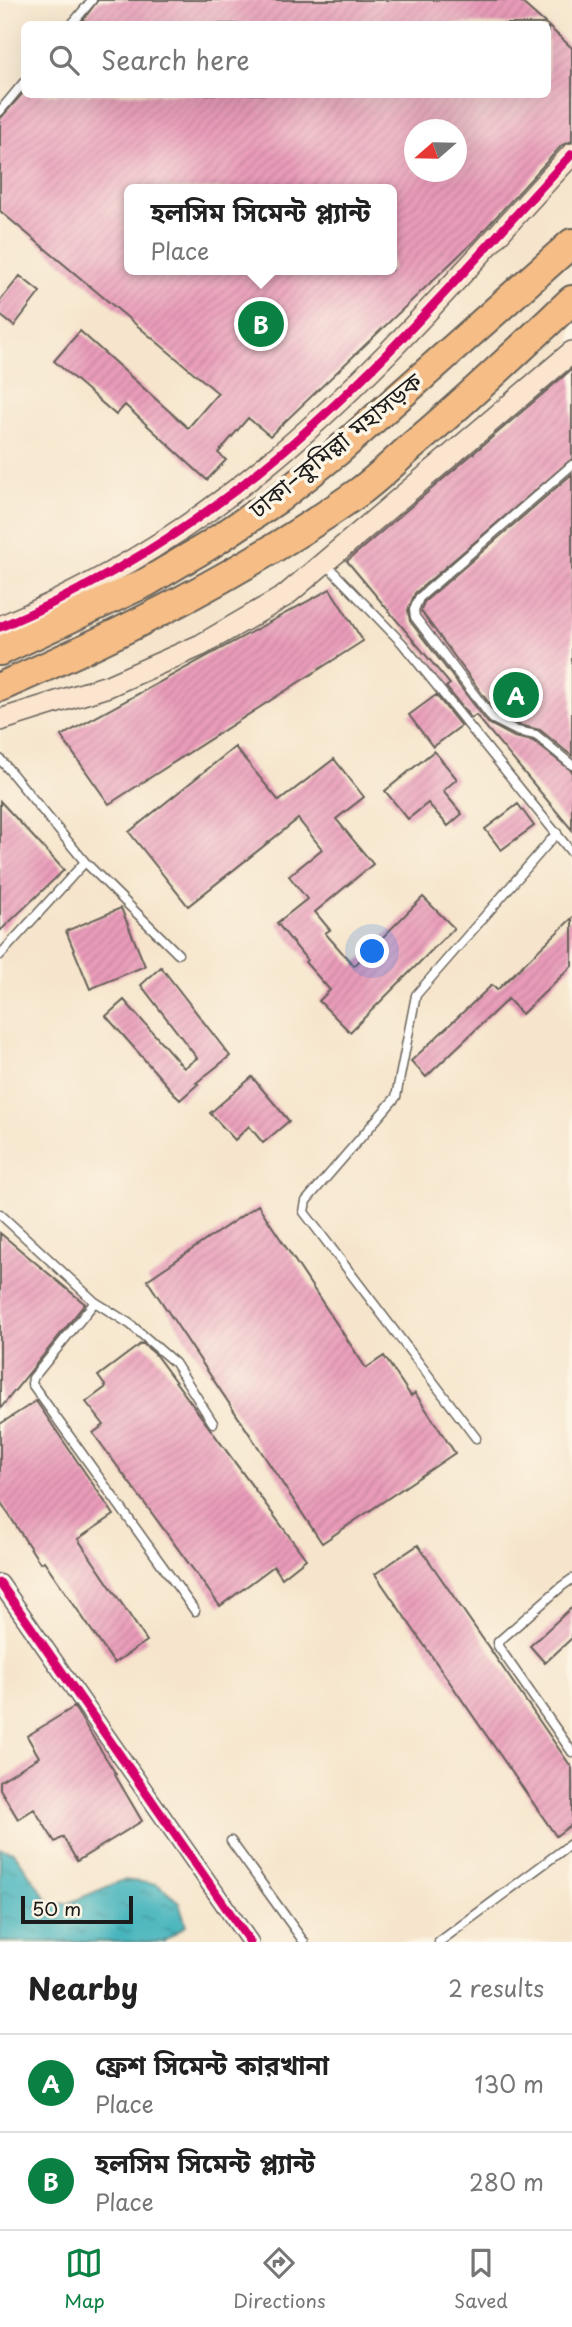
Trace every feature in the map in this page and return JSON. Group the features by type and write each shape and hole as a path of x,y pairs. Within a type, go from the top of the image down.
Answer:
{"highway":[{"name":"ঢাকা–কুমিল্লা মহাসড়ক","path":"0,652 147,582 208,546 278,499 337,452 572,243"},
{"name":"ঢাকা–কুমিল্লা মহাসড়ক","path":"0,687 58,662 161,611 260,555 360,491 449,415 572,300"}],"street":[{"path":"0,627 48,607 182,529 262,469 382,359 572,153"},
{"path":"0,720 108,686 201,645 285,596 572,352"},
{"path":"0,1583 250,1942"}],"lane":[{"path":"74,21 92,0"},
{"path":"0,111 21,86"},
{"path":"572,466 419,598 414,610 415,617 493,719 517,731 536,736 572,765"},
{"path":"325,563 402,643 572,853"},
{"path":"0,759 85,862 178,954"},
{"path":"476,1438 304,1212 306,1201 397,1097 416,995 557,833"},
{"path":"0,955 85,862"},
{"path":"0,1214 95,1302 130,1324 174,1363 213,1423"},
{"path":"95,1302 33,1378 32,1384 195,1611"},
{"path":"572,1580 498,1642 498,1647 572,1752"},
{"path":"230,1841 304,1942"},
{"path":"439,1942 572,1843"}],"water":[{"path":"0,1849 14,1852 51,1905 69,1903 123,1880 157,1884 179,1902 186,1925 163,1942 0,1942"}],"building":[{"path":"98,0 519,0 543,21 82,21"},
{"path":"551,29 572,48 572,141 562,145 474,241 270,436 248,418 218,453 226,460 207,480 125,405 116,415 54,361 80,331 188,428 218,393 0,211 0,119 21,95 21,98 551,98"},
{"path":"20,276 40,292 14,326 0,315 0,301"},
{"path":"572,369 572,459 415,593 408,610 410,621 488,723 514,737 533,741 572,771 572,830 476,715 471,718 446,687 450,684 347,561"},
{"path":"572,474 572,756 540,730 519,725 497,714 421,611 424,602"},
{"path":"330,589 363,641 109,804 61,736"},
{"path":"436,695 461,726 433,747 409,715"},
{"path":"235,747 279,801 334,759 364,797 336,819 373,864 315,912 330,930 325,933 354,966 423,897 454,928 350,1032 319,1001 330,990 305,962 307,960 277,923 307,899 289,876 322,849 298,819 188,906 129,832"},
{"path":"434,751 457,779 443,791 462,814 448,826 428,803 408,819 385,791"},
{"path":"0,801 64,870 0,931"},
{"path":"518,804 534,826 501,850 485,829"},
{"path":"121,908 145,966 90,989 66,931"},
{"path":"572,918 572,966 522,1014 508,999 426,1077 411,1061 492,985 497,990"},
{"path":"161,967 230,1056 196,1083 198,1084 180,1100 106,1016 124,1000 184,1068 197,1058 141,985"},
{"path":"252,1077 289,1121 263,1143 249,1126 235,1140 210,1113"},
{"path":"258,1205 366,1368 384,1356 411,1396 415,1393 455,1453 322,1543 147,1280"},
{"path":"0,1233 85,1304 0,1409"},
{"path":"142,1343 155,1354 306,1559 282,1578 274,1566 220,1606 93,1433 104,1425 86,1402 106,1387 98,1376"},
{"path":"36,1401 114,1515 78,1539 147,1641 114,1663 44,1561 40,1563 0,1501 0,1424"},
{"path":"418,1545 572,1768 572,1824 556,1836 375,1574"},
{"path":"572,1607 572,1638 545,1663 530,1646"},
{"path":"74,1707 142,1821 77,1861 63,1837 55,1842 34,1809 18,1819 0,1789 0,1781 39,1757 27,1736"}],"cycle path":[{"path":"0,627 70,594 137,557 202,515 263,468 345,395 384,356 572,154"},
{"path":"0,1583 250,1942"}],"place":[{"name":"হলসিম সিমেন্ট প্ল্যান্ট","path":"261,324"},
{"name":"ফ্রেশ সিমেন্ট কারখানা","path":"516,695"}]}
